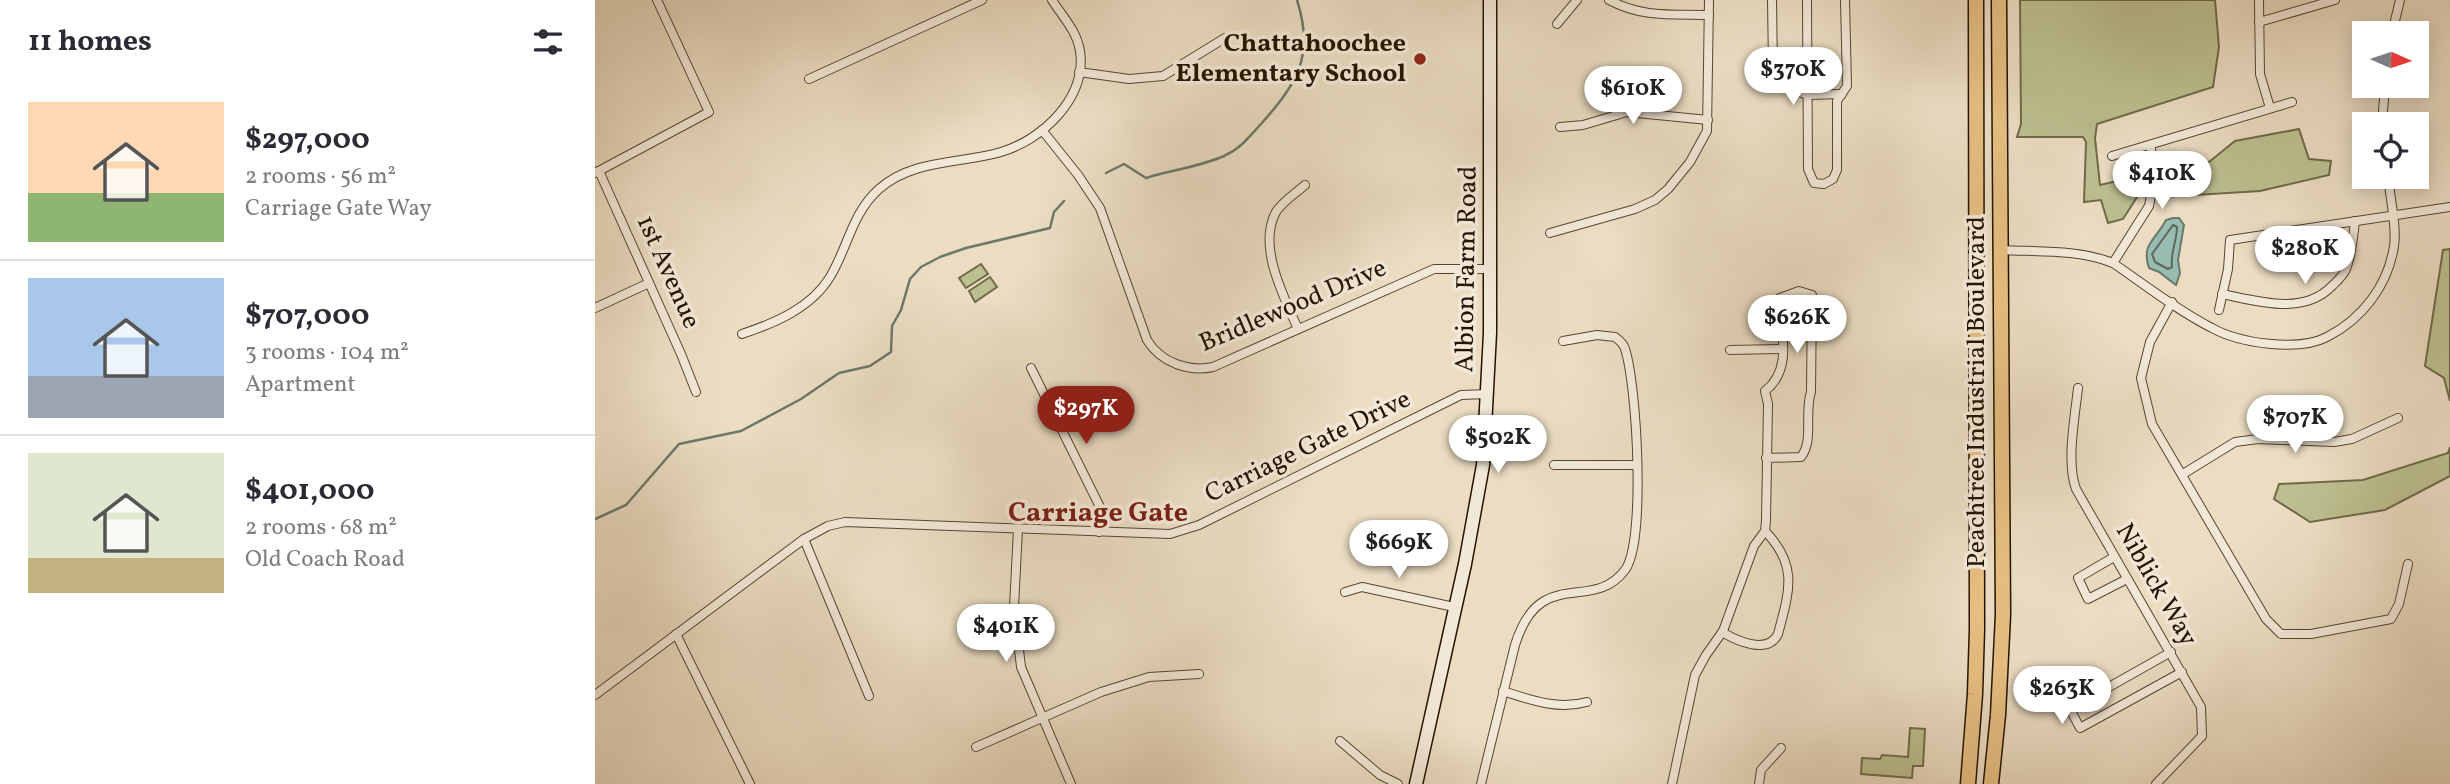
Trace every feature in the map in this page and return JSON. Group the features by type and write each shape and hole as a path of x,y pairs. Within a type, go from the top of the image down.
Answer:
{"highway":[{"name":"Peachtree Industrial Boulevard","path":"1968,784 1977,629 1976,0"},
{"name":"Peachtree Industrial Boulevard","path":"1991,784 2003,615 1999,0"}],"street":[{"path":"597,172 709,112 657,0"},
{"path":"809,79 982,0"},
{"path":"743,334 775,323 817,294 830,276 855,220 878,190 892,180 920,167 1001,152 1042,130 1062,111 1070,99 1079,72 1080,49 1074,32 1052,0"},
{"name":"Albion Farm Road","path":"1416,784 1465,564 1483,465 1488,394 1490,269 1490,0"},
{"path":"1557,24 1577,0"},
{"path":"1609,0 1628,10 1641,13 1709,15"},
{"path":"1550,233 1635,209 1655,200 1668,189 1690,162 1707,131 1709,0"},
{"path":"1772,0 1773,67 1785,86 1807,95 1842,94"},
{"path":"1807,0 1808,169 1814,183 1824,184 1833,179 1837,170 1837,101 1847,86 1845,0"},
{"path":"2259,0 2260,74 2270,108"},
{"path":"2259,22 2335,0"},
{"path":"2395,21 2400,0"},
{"path":"1079,72 1129,79 1163,76 1225,38"},
{"path":"2112,156 2292,102"},
{"path":"1560,127 1583,125 1626,112 1708,120"},
{"name":"Bridlewood Drive","path":"1042,130 1100,208 1151,346 1184,368 1213,367 1434,269 1490,269"},
{"path":"2113,264 2149,206 2156,171 2150,145"},
{"name":"1st Avenue","path":"597,172 696,392"},
{"path":"1298,328 1276,277 1269,236 1277,211 1305,185"},
{"path":"2001,250 2094,256 2113,264 2213,329 2250,341 2289,345 2324,338 2361,315 2384,280 2394,245 2389,189"},
{"path":"2219,310 2228,269 2229,240 2450,206"},
{"path":"2222,294 2274,305 2305,301 2323,295 2345,272 2355,221"},
{"path":"595,308 649,283"},
{"path":"1672,784 1695,676 1722,632 1754,546 1765,531 1765,391 1775,383 1781,373 1783,349 1780,298 1799,291 1812,295 1811,391 1806,405 1807,450 1801,457 1766,458"},
{"path":"2172,302 2150,342 2141,378 2152,424 2266,619 2281,634 2311,634 2391,618 2399,604 2408,564"},
{"path":"1481,784 1519,632 1532,609 1548,597 1596,589 1612,582 1625,571 1633,555 1637,529 1635,405 1625,346 1615,337 1597,335 1563,341"},
{"path":"1730,350 1783,349"},
{"path":"1031,368 1101,509 1100,532"},
{"name":"Niblick Way","path":"2078,388 2073,441 2073,481 2201,707 2202,736 2155,784"},
{"name":"Carriage Gate Drive","path":"595,695 804,539 828,526 845,522 1170,534 1199,525 1461,395 1488,394"},
{"path":"2183,474 2235,442 2258,439 2334,442 2352,439 2397,418"},
{"path":"1554,465 1636,465"},
{"path":"1018,529 1014,607 1021,667 1070,784"},
{"path":"1722,632 1741,641 1768,645 1775,641 1778,634 1790,586 1779,546 1765,531"},
{"path":"804,539 869,696"},
{"path":"2114,557 2078,578 2088,599 2127,579"},
{"path":"1345,592 1361,587 1454,607"},
{"path":"676,634 750,784"},
{"path":"2171,652 2070,709 2080,729 2182,672"},
{"path":"976,747 1101,692 1149,677 1199,674"},
{"path":"1503,691 1549,705 1567,706 1587,702"},
{"path":"1340,741 1380,775 1398,784"},
{"path":"1759,784 1761,769 1781,748"}],"green space":[{"path":"2020,0 2215,0 2219,47 2213,87 2097,124 2095,138 2100,185 2139,176 2139,194 2123,219 2108,223 2101,200 2084,202 2086,142 2083,137 2017,137 2021,124"},
{"path":"2299,129 2309,159 2331,161 2329,175 2260,191 2163,197 2163,182 2209,162 2235,141"},
{"path":"2450,249 2450,401 2444,378 2425,366 2443,250"},
{"path":"981,264 988,274 966,288 959,278"},
{"path":"990,277 997,287 975,302 969,291"},
{"path":"2450,447 2450,476 2385,510 2310,522 2274,499 2279,484 2363,480 2448,453"},
{"path":"1910,728 1925,729 1923,766 1913,766 1912,778 1861,774 1862,758 1880,759 1882,755 1908,757"}],"water":[{"path":"2179,218 2184,225 2178,260 2180,273 2176,285 2149,268 2147,260 2150,243 2166,220"}],"waterway":[{"path":"1106,173 1124,164 1146,178 1214,160 1244,143 1284,96 1299,68 1304,37 1297,0"},
{"path":"595,519 626,505 679,444 741,431 801,399 839,373 870,366 891,352 892,326 901,310 910,279 921,267 966,248 1050,228 1054,212 1064,201"}],"place":[{"name":"Chattahoochee Elementary School","path":"1420,59"}],"district":[{"name":"Carriage Gate","path":"1098,513"}]}
